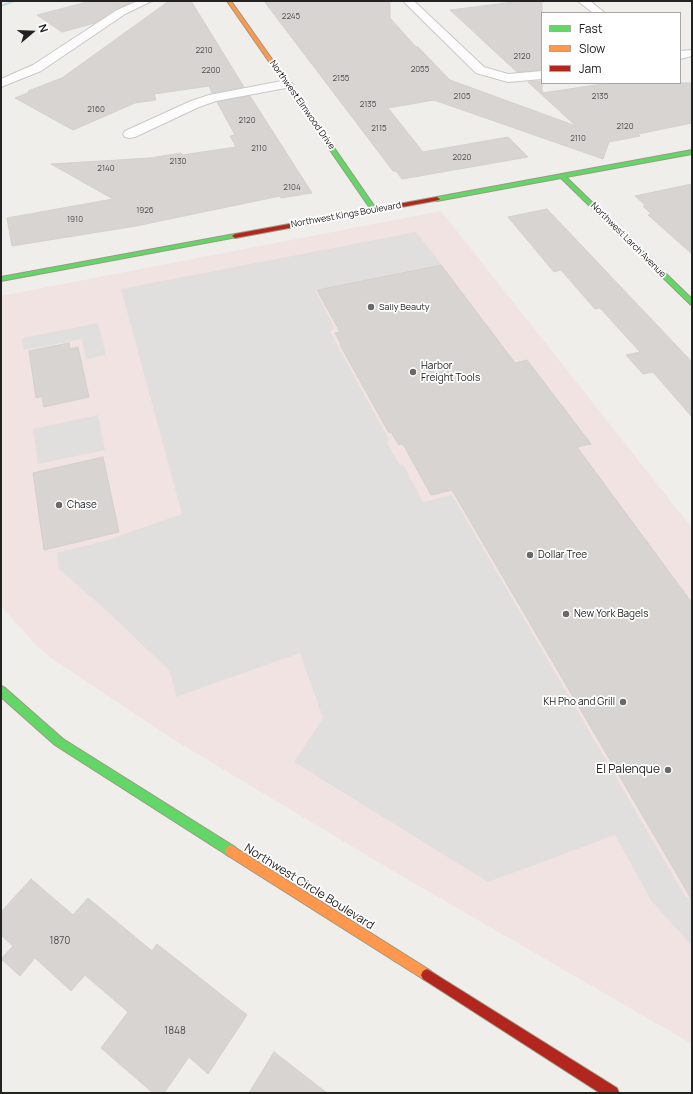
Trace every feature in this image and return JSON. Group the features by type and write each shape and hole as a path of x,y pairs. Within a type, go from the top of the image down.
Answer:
{"main road":[{"name":"Northwest Elmwood Drive","path":"229,1 374,210"},
{"name":"Northwest Kings Boulevard","path":"1,279 374,210 563,177 692,152"},
{"name":"Northwest Larch Avenue","path":"563,177 692,303"},
{"name":"Northwest Circle Boulevard","path":"1,691 59,742 612,1093"}],"street":[{"path":"1,83 37,68 121,12 148,1"},
{"path":"408,1 480,70 508,78 541,75"},
{"path":"583,1 599,12"},
{"path":"681,55 692,53"},
{"path":"130,134 195,104 213,98 287,84"}],"shaded area":[{"path":"441,211 692,528 692,1044 388,868 169,737 55,661 35,644 1,606 1,296"},
{"path":"416,232 441,264 315,290 334,327 330,332 389,440 387,443 399,464 404,466 423,502 452,495 686,898 692,896 692,946 651,900 615,835 488,882 294,762 323,718 300,653 176,697 170,671 107,611 59,569 57,553 108,540 182,514 121,289"},
{"path":"98,323 106,355 86,359 82,339 24,350 22,338"},
{"path":"98,415 105,450 38,464 33,429"}],"building":[{"path":"91,1 134,1 116,9 95,23 62,32 37,15"},
{"path":"169,1 191,1 244,87 212,93 209,86 154,94 156,100 135,103 73,130 15,98 30,92 28,91 62,78"},
{"path":"264,1 390,1 390,18 416,47 418,47 450,80 576,126 528,82 541,81 542,93 602,84 692,83 692,123 638,134 640,136 609,142 603,159 434,100 388,108 423,152 508,137 528,157 402,179 396,171 393,171"},
{"path":"522,1 542,1 541,70 517,72 450,10"},
{"path":"250,96 312,193 281,198 280,196 136,226 12,246 7,218 113,199 51,164 150,158 236,147 230,136 235,135 217,102"},
{"path":"692,184 692,254 648,215 651,214 643,206 646,206 635,196"},
{"path":"547,209 692,362 692,417 653,372 643,374 626,355 640,352 600,308 595,309 561,270 554,272 508,217"},
{"path":"441,265 515,363 527,360 591,444 577,447 692,603 692,900 452,490 431,495 403,444 399,445 391,432 389,433 340,345 341,344 335,333 340,332 317,290"},
{"path":"69,343 70,349 78,347 89,397 44,407 42,396 36,398 29,351"},
{"name":"Chase","path":"103,457 119,532 44,550 33,473"},
{"path":"31,879 73,915 88,898 152,951 157,944 247,1015 208,1074 189,1057 164,1093 153,1093 101,1048 128,1012 85,975 71,991 35,958 20,976 1,959 13,946 1,935 1,912"},
{"path":"274,1052 327,1093 249,1093"}],"waterway":[{"path":"1,6 15,1"}],"traffic: fast":[{"path":"315,124 374,210"},
{"path":"437,199 692,152"},
{"path":"563,177 692,303"},
{"path":"1,279 235,236"},
{"path":"1,691 59,742 231,851"}],"traffic: slow":[{"path":"229,1 315,124"},
{"path":"231,851 427,975"}],"traffic: jam":[{"path":"235,236 437,199"},
{"path":"427,975 612,1093"}],"place":[{"name":"Sally Beauty","path":"371,307"},
{"name":"Harbor Freight Tools","path":"413,372"},
{"name":"Chase","path":"59,505"},
{"name":"Dollar Tree","path":"530,555"},
{"name":"New York Bagels","path":"566,614"},
{"name":"KH Pho and Grill","path":"623,702"},
{"name":"El Palenque","path":"668,770"}]}
